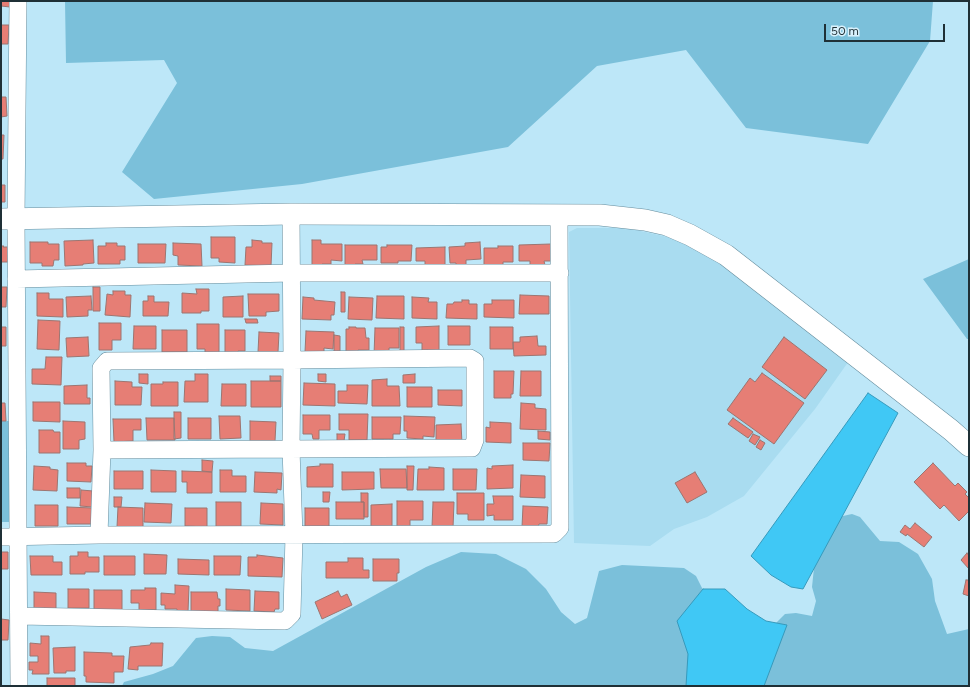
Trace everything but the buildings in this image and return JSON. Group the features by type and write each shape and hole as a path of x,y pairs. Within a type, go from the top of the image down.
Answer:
{"street":[{"path":"18,1 8,219 16,279 9,537 19,616 19,686"},
{"path":"8,219 291,214 559,214 600,215 645,220 673,228 690,235 726,255 933,416 969,446"},
{"path":"19,616 285,621 292,614 294,535 291,214"},
{"path":"9,537 99,535 554,534 560,528 559,214"},
{"path":"16,279 292,273 560,273"},
{"path":"99,535 102,450 102,368 107,361 470,358 475,361 476,440 472,448 102,450"}],"shaded area":[{"path":"65,1 933,1 930,41 868,144 746,128 686,50 597,66 508,147 302,184 154,199 122,172 177,83 164,60 66,63"},
{"path":"577,228 627,228 672,238 720,258 851,358 815,409 744,496 707,517 674,529 650,546 574,543 569,232"},
{"path":"969,259 969,339 967,339 923,279"},
{"path":"868,393 898,413 803,589 791,587 771,575 751,556"},
{"path":"1,421 11,421 13,522 1,522"},
{"path":"852,514 860,517 880,541 899,542 918,554 932,579 935,601 947,634 969,629 969,686 754,686 769,630 785,614 796,613 812,616 816,601 812,587 816,549 834,518"},
{"path":"461,552 496,554 526,569 546,589 561,612 575,624 587,618 599,571 622,565 684,568 696,576 713,610 709,686 122,686 124,682 153,674 173,666 196,638 212,636 230,637 245,648 273,651 426,567"},
{"path":"703,589 725,589 747,609 766,621 787,625 764,686 686,686 688,654 677,621"}]}
